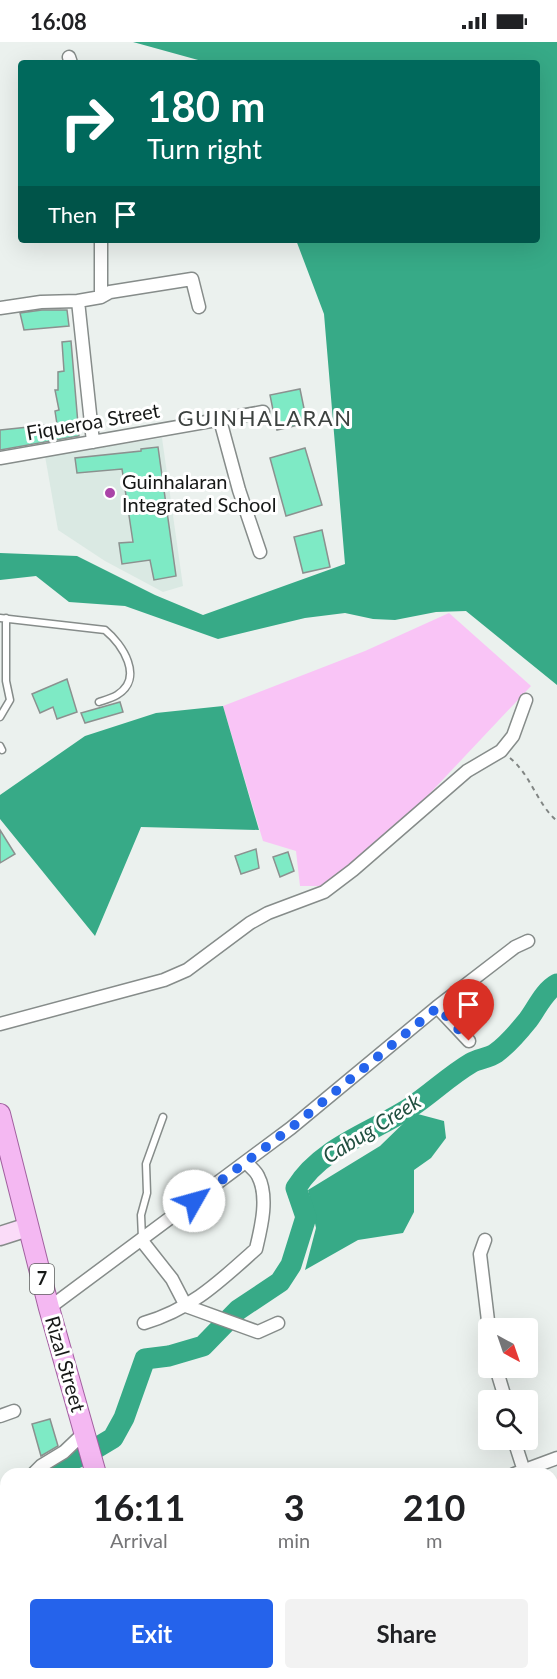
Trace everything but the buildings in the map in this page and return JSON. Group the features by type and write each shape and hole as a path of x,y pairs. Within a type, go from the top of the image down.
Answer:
{"main road":[{"name":"Rizal Street","path":"0,1114 4,1148 95,1468"}],"street":[{"path":"101,243 101,297"},
{"path":"0,308 41,302 78,301 101,297 110,292 192,279 199,307"},
{"path":"78,301 93,442"},
{"name":"Fiqueroa Street","path":"0,458 262,412"},
{"path":"220,420 239,490 260,552"},
{"path":"0,1024 150,985 187,970 250,923 268,913 324,892 402,830 467,771 501,751 513,736 526,700"},
{"path":"49,1308 291,1128 501,957 528,941"},
{"path":"438,1007 469,1041"},
{"path":"144,1323 174,1313 186,1306 256,1249 263,1205 258,1176 246,1162"},
{"path":"0,1236 28,1227"},
{"path":"485,1240 480,1254 486,1286 488,1318"},
{"path":"142,1241 172,1279 186,1306 258,1332 278,1323"},
{"path":"0,1416 14,1411"},
{"path":"39,1468 86,1438"},
{"path":"516,1450 518,1468"},
{"path":"532,1468 557,1458"}],"lane":[{"path":"0,717 10,700 6,681 3,618 105,630 112,636 128,659 131,670 124,690 99,702"},
{"path":"142,1241 140,1223 147,1199 146,1164 163,1117"}],"path":[{"path":"501,751 525,775 548,814 557,821"}],"shaded area":[{"path":"133,42 557,42 557,685 466,611 436,612 395,620 373,619 345,613 305,618 218,639 125,606 69,602 36,576 0,580 0,553 77,556 155,595 203,615 345,564 324,314 297,243 540,243 540,60 198,60"},
{"name":"Guinhalaran Integrated School","path":"162,438 183,586 163,592 105,561 58,530 45,456"},
{"path":"449,613 531,686 417,807 323,886 300,886 296,851 263,841 223,706 365,651"},
{"path":"223,706 259,830 141,827 95,936 0,819 0,795 85,736 156,713"},
{"path":"414,1113 444,1121 446,1138 431,1158 414,1170 414,1212 403,1233 358,1240 305,1270 316,1228 308,1190 380,1146"}],"waterway":[{"name":"Cabug Creek","path":"52,1468 88,1453 113,1438 124,1418 145,1359 169,1356 203,1346 238,1310 280,1282 291,1265 306,1217 296,1188 319,1162 333,1151 411,1107 471,1063 496,1053 517,1033 544,995 557,984"}],"place":[{"name":"Guinhalaran Integrated School","path":"110,493"}],"district":[{"name":"GUINHALARAN","path":"265,418"}],"route":[{"path":"194,1201 291,1128 438,1007 469,1041"}]}
